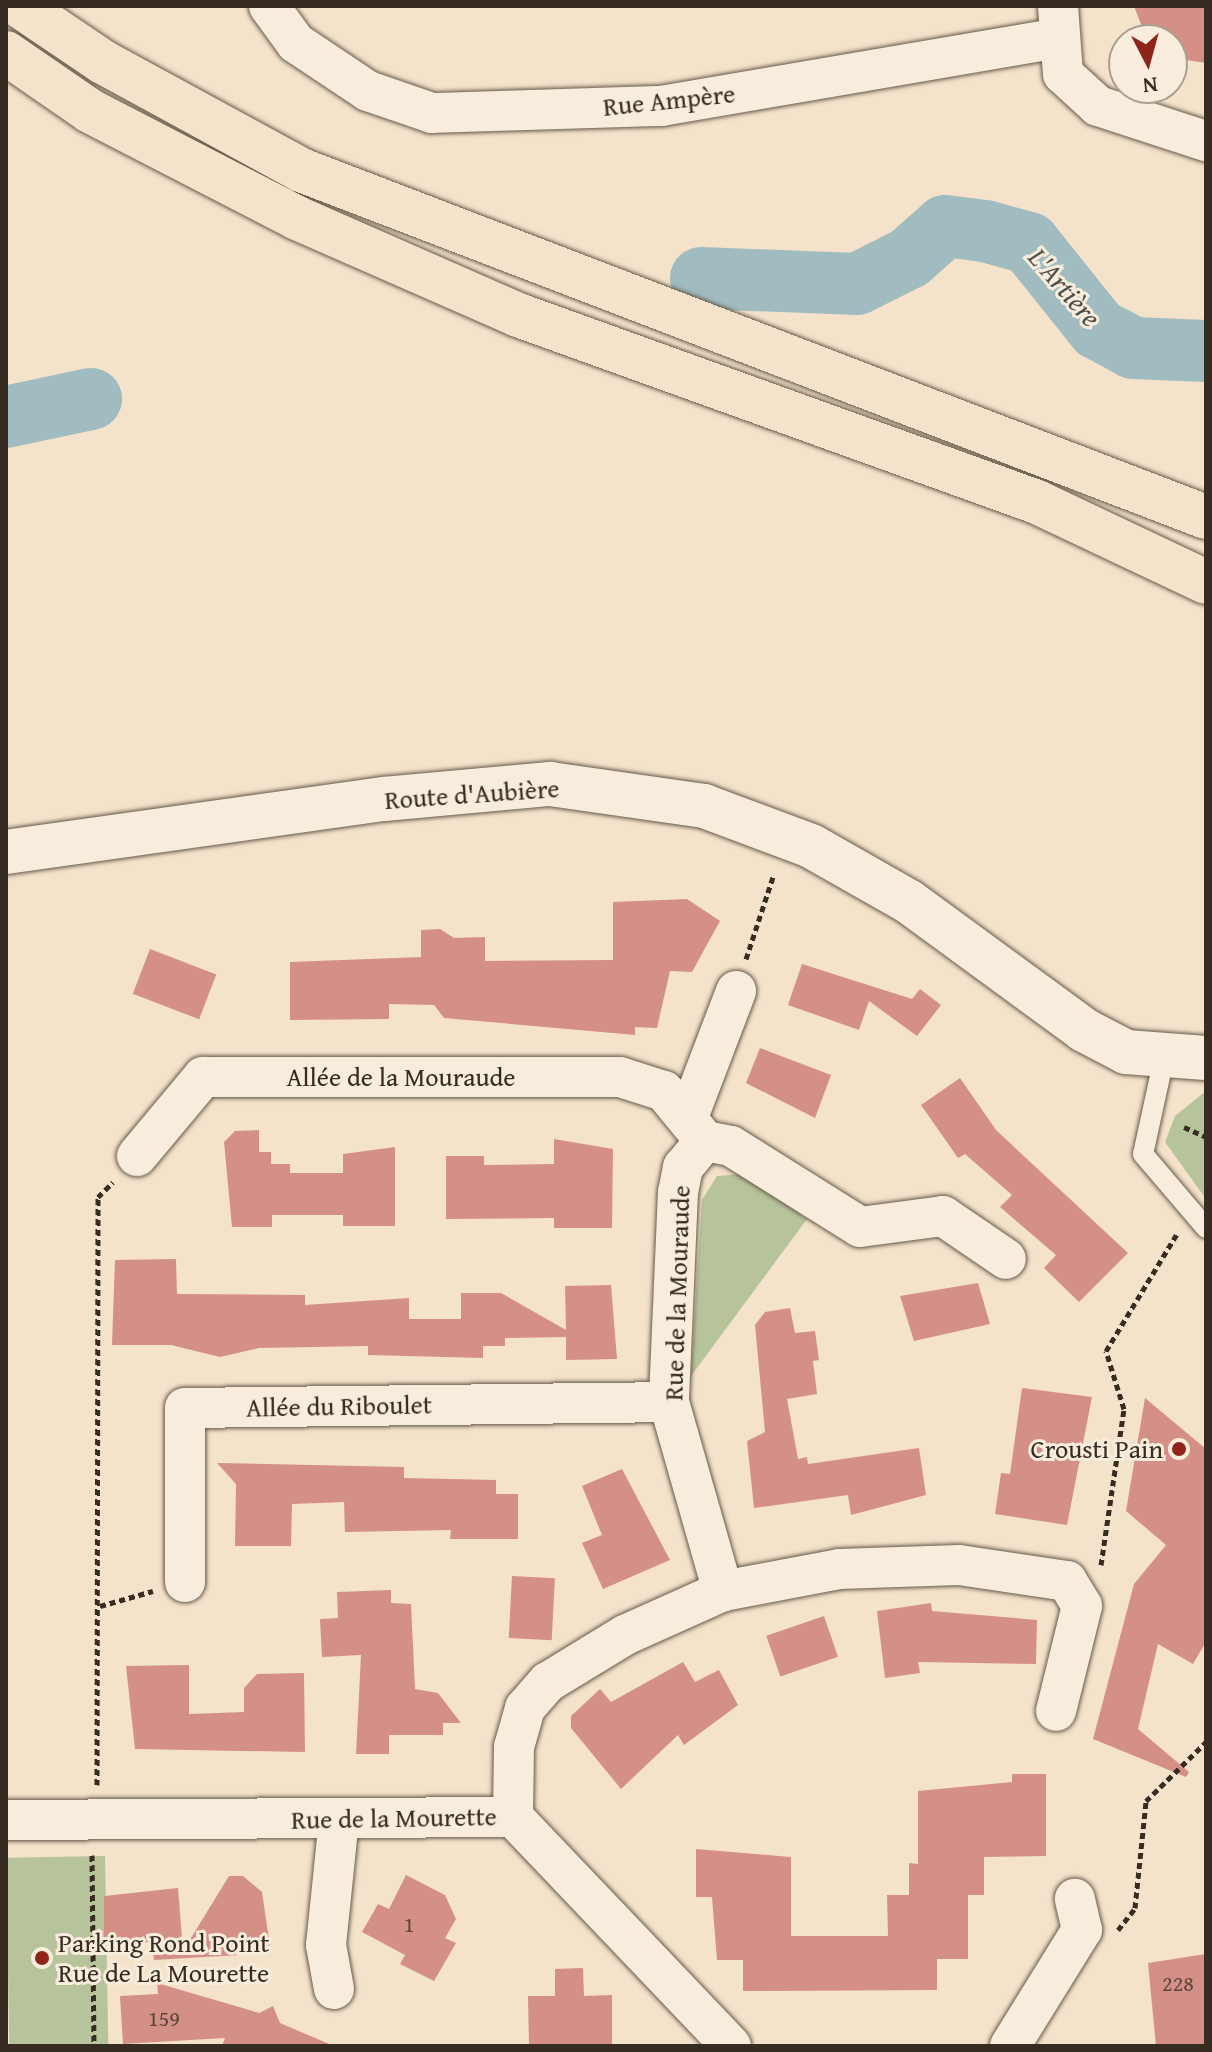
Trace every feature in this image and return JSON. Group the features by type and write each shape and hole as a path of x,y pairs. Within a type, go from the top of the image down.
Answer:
{"highway":[{"path":"20,6 103,62 301,170 1206,517"},
{"path":"6,53 90,111 297,218 463,291 1037,502 1206,582"}],"main road":[{"name":"Route d'Aubière","path":"6,852 384,799 550,784 704,806 811,846 908,901 1084,1030 1126,1052 1185,1058"}],"street":[{"name":"Rue Ampère","path":"269,6 296,43 368,91 432,113 661,106 1056,22"},
{"path":"1056,22 1063,74 1098,106 1206,141"},
{"path":"696,1129 740,978"},
{"name":"Allée de la Mouraude","path":"137,1156 203,1077 620,1077 664,1091 696,1129 731,1146 860,1227 943,1216 1006,1259"},
{"name":"Rue de la Mouraude","path":"696,1129 678,1192 669,1402 723,1591"},
{"name":"Allée du Riboulet","path":"185,1582 185,1408 669,1402"},
{"path":"513,1817 514,1747 525,1708 548,1682 625,1635 723,1591 839,1569 959,1565 1067,1581 1082,1606 1056,1711"},
{"name":"Rue de la Mourette","path":"6,1820 513,1817 731,2046"},
{"path":"334,1989 326,1945 339,1819"},
{"path":"1010,2046 1082,1930 1075,1899"}],"lane":[{"path":"1185,1058 1143,1154 1206,1228"}],"path":[{"path":"740,978 774,873"},
{"path":"1184,1127 1206,1137"},
{"path":"94,2046 92,1820 101,1760 98,1197 137,1156"},
{"path":"1082,1606 1104,1560 1124,1409 1106,1351 1179,1229"},
{"path":"100,1606 185,1582"},
{"path":"1108,1943 1135,1908 1146,1801 1206,1742"}],"green space":[{"path":"1206,1091 1206,1199 1165,1142 1175,1116"},
{"path":"742,1174 807,1219 691,1376 702,1200 717,1176"},
{"name":"Parking Rond Point Rue de La Mourette","path":"105,1856 108,2046 9,2046 6,1858"}],"building":[{"path":"1134,6 1206,6 1206,63 1188,60 1188,24 1141,24"},
{"path":"687,899 720,921 692,972 670,971 657,1028 635,1027 635,1035 444,1018 434,1005 389,1004 389,1019 290,1020 290,962 421,957 421,930 440,929 454,938 485,937 485,961 613,960 613,902"},
{"path":"150,949 216,974 199,1019 133,994"},
{"path":"802,964 912,999 920,989 941,1005 917,1036 869,1001 859,1030 788,1005"},
{"path":"760,1048 831,1075 815,1118 746,1083"},
{"path":"960,1078 996,1130 1128,1253 1079,1302 1044,1268 1056,1255 1000,1207 1012,1195 965,1154 958,1158 921,1105"},
{"path":"259,1130 259,1152 271,1152 271,1164 290,1164 290,1173 343,1173 343,1154 395,1147 395,1226 343,1226 343,1215 272,1215 272,1227 232,1227 224,1142 235,1131"},
{"path":"554,1139 613,1149 612,1228 554,1228 554,1218 446,1219 446,1156 484,1156 484,1165 554,1164"},
{"path":"176,1259 177,1294 305,1295 305,1305 409,1298 409,1319 461,1319 461,1293 501,1293 566,1330 565,1286 611,1285 617,1359 566,1360 566,1337 505,1338 505,1346 483,1346 483,1358 368,1355 368,1346 259,1348 220,1357 171,1345 112,1345 115,1260"},
{"path":"978,1283 990,1324 914,1341 900,1296"},
{"path":"790,1308 795,1333 815,1331 819,1360 813,1361 817,1394 787,1399 798,1459 807,1457 808,1464 919,1448 926,1495 851,1515 848,1495 754,1508 747,1441 765,1432 755,1325 765,1312"},
{"path":"1022,1388 1092,1397 1067,1525 995,1514 1001,1473 1010,1474"},
{"path":"1145,1398 1206,1449 1206,1642 1193,1664 1158,1644 1138,1729 1189,1772 1186,1777 1093,1739 1134,1584 1166,1545 1126,1511"},
{"path":"217,1463 404,1467 404,1478 496,1480 496,1494 518,1494 518,1539 450,1539 451,1530 345,1532 344,1502 292,1504 291,1546 235,1546 236,1484"},
{"path":"622,1469 670,1560 603,1589 582,1543 602,1535 582,1486"},
{"path":"512,1576 555,1578 552,1640 509,1638"},
{"path":"391,1590 391,1603 411,1604 415,1689 438,1693 461,1723 443,1723 443,1735 389,1735 389,1754 356,1754 361,1655 322,1657 320,1619 338,1618 337,1592"},
{"path":"931,1603 932,1611 1037,1620 1036,1664 918,1662 920,1673 885,1678 877,1611"},
{"path":"824,1616 838,1657 780,1677 766,1636"},
{"path":"683,1662 695,1682 719,1670 738,1705 684,1745 678,1735 621,1789 571,1728 571,1716 600,1689 611,1702"},
{"path":"189,1665 189,1714 244,1712 244,1688 257,1674 304,1673 305,1752 135,1749 126,1666"},
{"path":"1012,1774 1046,1774 1046,1856 984,1857 984,1895 968,1895 968,1959 937,1959 937,1990 743,1991 743,1960 717,1960 712,1897 696,1897 696,1849 791,1857 791,1936 888,1936 887,1895 909,1895 909,1863 918,1864 918,1791 1012,1782"},
{"path":"406,1875 445,1895 456,1919 445,1938 456,1943 434,1981 400,1964 405,1955 362,1932 378,1904 389,1909"},
{"path":"229,1876 243,1876 262,1892 271,1953 154,1960 152,1942 104,1944 104,1896 178,1888 183,1951"},
{"path":"1206,1954 1206,2046 1156,2046 1148,1963"},
{"path":"583,1968 584,1996 612,1995 612,2046 529,2046 528,1996 555,1996 555,1969"},
{"path":"157,1983 259,2013 273,2006 280,2023 334,2046 222,2046 225,2038 123,2044 120,1996 158,1994"}],"waterway":[{"name":"L'Artière","path":"701,278 857,284 909,258 945,226 985,231 1029,243 1098,329 1133,348 1206,351"},
{"name":"L'Artière","path":"6,417 91,399"}],"place":[{"name":"Crousti Pain","path":"1179,1449"},
{"name":"Parking Rond Point Rue de La Mourette","path":"42,1958"}]}
